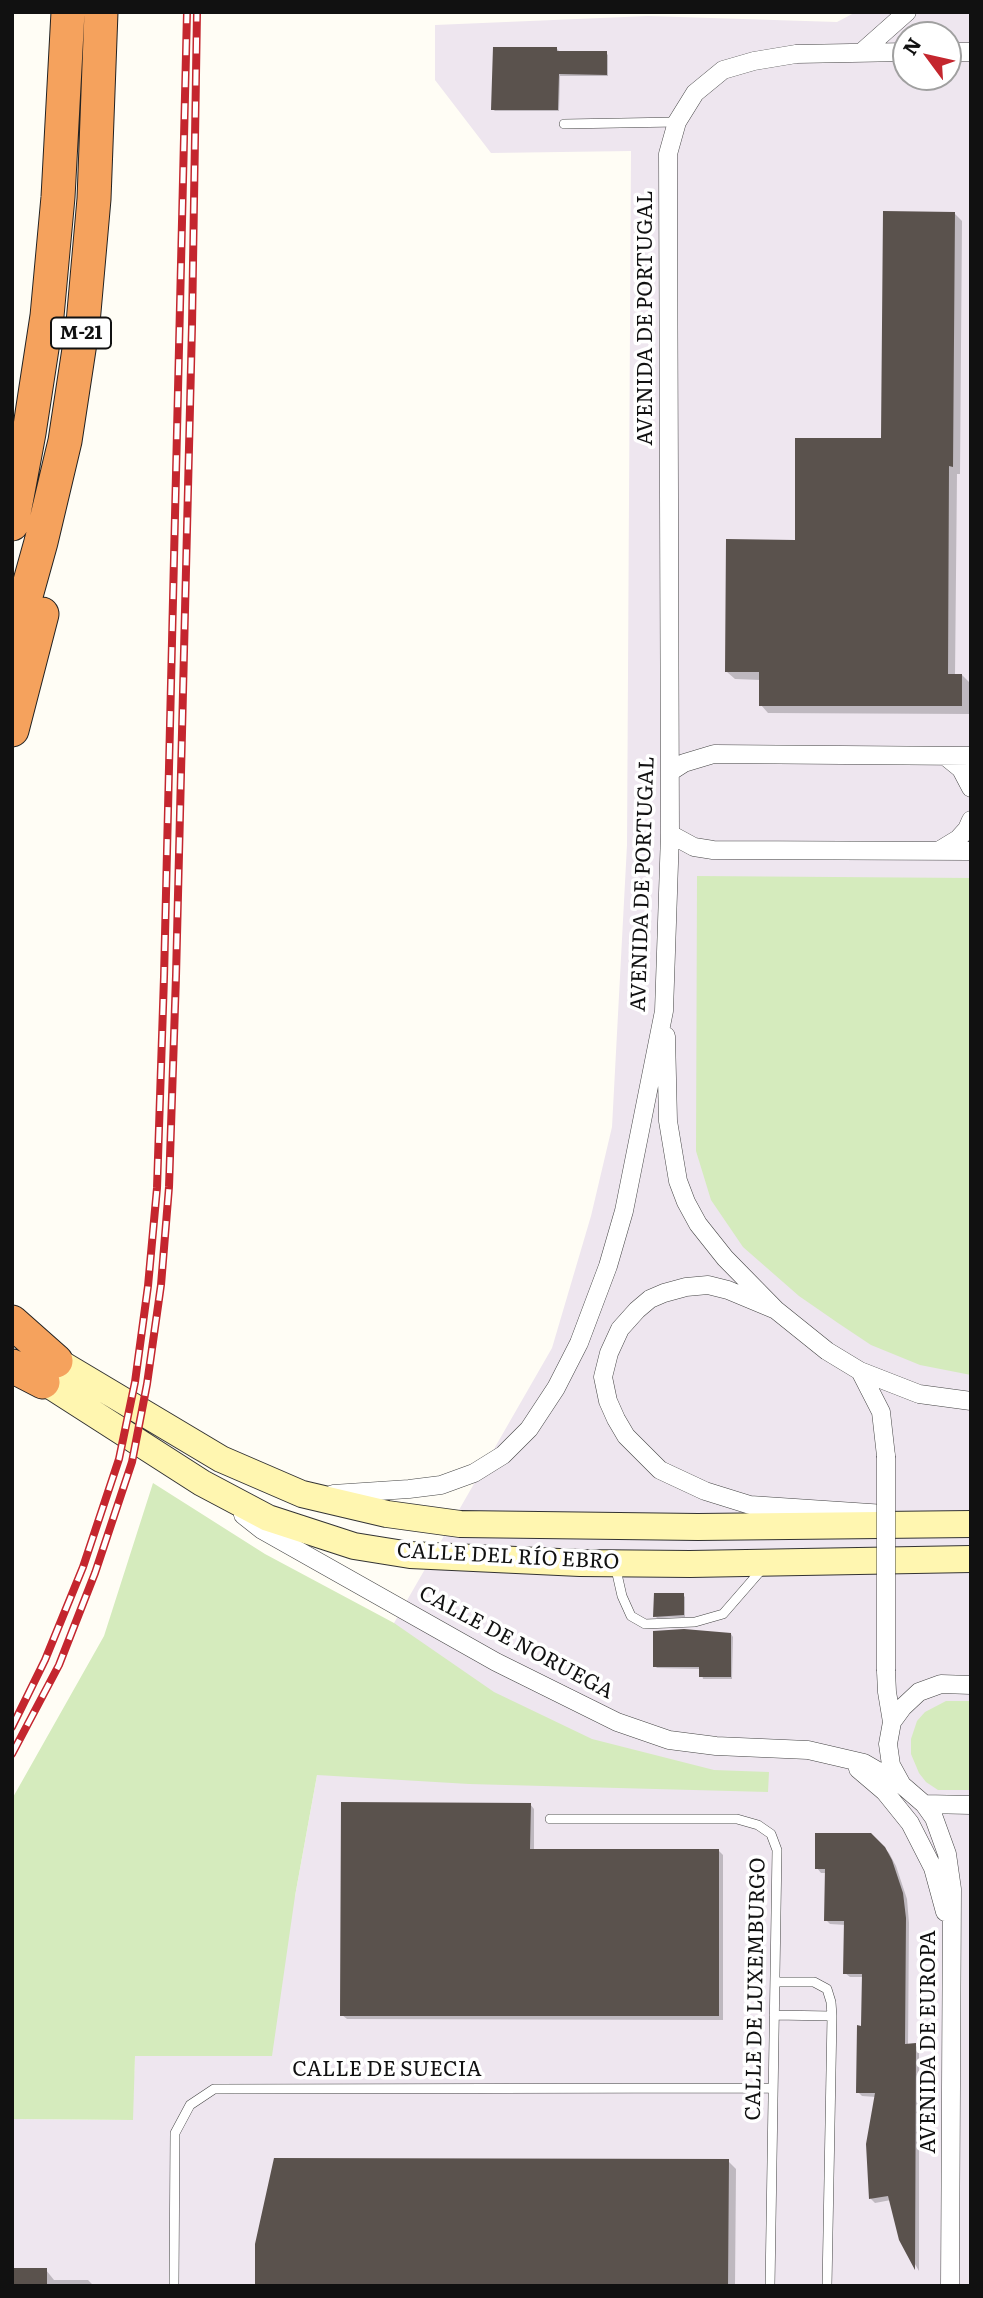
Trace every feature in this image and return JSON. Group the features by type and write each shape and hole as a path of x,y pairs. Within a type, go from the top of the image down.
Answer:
{"highway":[{"name":"M-21","path":"12,524 47,316 58,197 68,12"},
{"name":"M-21","path":"12,646 41,542 65,440 83,323 94,200 101,12"},
{"path":"12,730 43,610 77,443 83,323"},
{"path":"12,486 29,433"},
{"path":"12,1322 50,1372"},
{"path":"12,1366 50,1372"}],"main road":[{"name":"CALLE DEL RÍO EBRO","path":"12,1334 50,1372 202,1483 268,1518 354,1546 458,1559 615,1563 971,1559"},
{"name":"CALLE DEL RÍO EBRO","path":"12,1360 50,1372 221,1459 302,1494 387,1514 460,1524 698,1527 971,1522"}],"street":[{"path":"863,51 907,12"},
{"name":"AVENIDA DE PORTUGAL","path":"302,1494 355,1493 441,1485 474,1473 503,1455 530,1429 556,1388 579,1343 608,1266 624,1211 664,1011 670,834 668,154 677,122 695,93 723,70 754,61 796,54 892,51"},
{"path":"670,772 684,763 714,754 971,756"},
{"path":"945,756 961,769 971,788"},
{"path":"936,851 958,839 971,820"},
{"path":"670,834 694,846 713,850 971,851"},
{"path":"664,1011 668,1121 678,1181 686,1202 710,1240 776,1310 827,1351 860,1371 919,1394 971,1401"},
{"path":"776,1310 729,1290 708,1286 686,1287 664,1293 637,1310 620,1329 609,1353 603,1377 608,1401 626,1436 646,1457 670,1475 705,1491 750,1505 971,1522"},
{"path":"860,1371 881,1412 886,1456 886,1671 892,1722 888,1744 891,1765 902,1785"},
{"name":"CALLE DE NORUEGA","path":"202,1483 262,1530 496,1662 617,1722 668,1740 716,1746 808,1750 864,1763 902,1785 924,1804"},
{"path":"892,1722 919,1692 941,1684 971,1685"},
{"name":"CALLE DE NORUEGA","path":"841,1758 885,1792 910,1823 933,1868 944,1904 952,1957"},
{"path":"924,1804 971,1805"},
{"name":"AVENIDA DE EUROPA","path":"924,1804 934,1818 947,1854 952,1889 950,2286"}],"lane":[{"path":"564,124 677,122"},
{"path":"615,1563 622,1597 631,1616 645,1624 695,1622 723,1614 768,1563"},
{"name":"CALLE DE LUXEMBURGO","path":"550,1819 737,1819 758,1825 771,1834 776,1850 770,2286"},
{"path":"775,1982 814,1982 827,1989 832,2016 827,2286"},
{"path":"775,2015 832,2016"},
{"name":"CALLE DE SUECIA","path":"174,2286 175,2133 190,2105 214,2089 773,2088"}],"shaded area":[{"path":"856,12 971,12 971,2286 12,2286 12,2119 132,2120 135,2056 295,1896 317,1775 394,1623 552,1348 591,1216 612,1127 627,845 631,151 491,153 435,80 435,25 648,16 837,22"}],"green space":[{"path":"697,876 971,878 971,1375 920,1365 871,1345 838,1323 799,1296 743,1247 711,1200 696,1151"},
{"path":"153,1483 265,1554 394,1623 494,1692 592,1739 714,1770 769,1772 768,1792 469,1784 317,1775 295,1896 272,2056 135,2056 133,2120 12,2119 12,1799 104,1636"},
{"path":"946,1701 971,1701 971,1790 938,1790 919,1773 911,1754 911,1739 917,1721 925,1712"}],"building":[{"path":"493,47 557,47 557,51 607,51 607,75 559,74 558,110 491,110"},
{"path":"883,211 955,212 953,467 949,466 948,674 962,674 962,706 759,706 759,672 725,672 726,539 795,540 795,438 881,438"},
{"path":"654,1593 684,1593 684,1615 653,1617"},
{"path":"684,1629 731,1633 731,1677 699,1677 699,1667 653,1667 653,1631"},
{"path":"341,1802 531,1803 530,1849 719,1849 719,2016 340,2016"},
{"path":"815,1833 871,1833 885,1847 892,1860 903,1893 906,1918 905,2044 916,2043 915,2270 899,2240 888,2196 869,2199 866,2144 875,2093 856,2093 857,2025 861,2026 862,1974 843,1974 844,1921 824,1921 825,1869 815,1869"},
{"path":"274,2158 729,2159 728,2286 255,2286 255,2244"},
{"path":"12,2268 47,2268 47,2286 12,2286"}],"railway":[{"path":"12,1727 45,1660 83,1567 119,1459 135,1382 148,1286 157,1188 164,977 187,12"},
{"path":"12,1754 59,1665 95,1573 132,1462 147,1384 161,1285 169,1187 176,976 197,12"}]}
